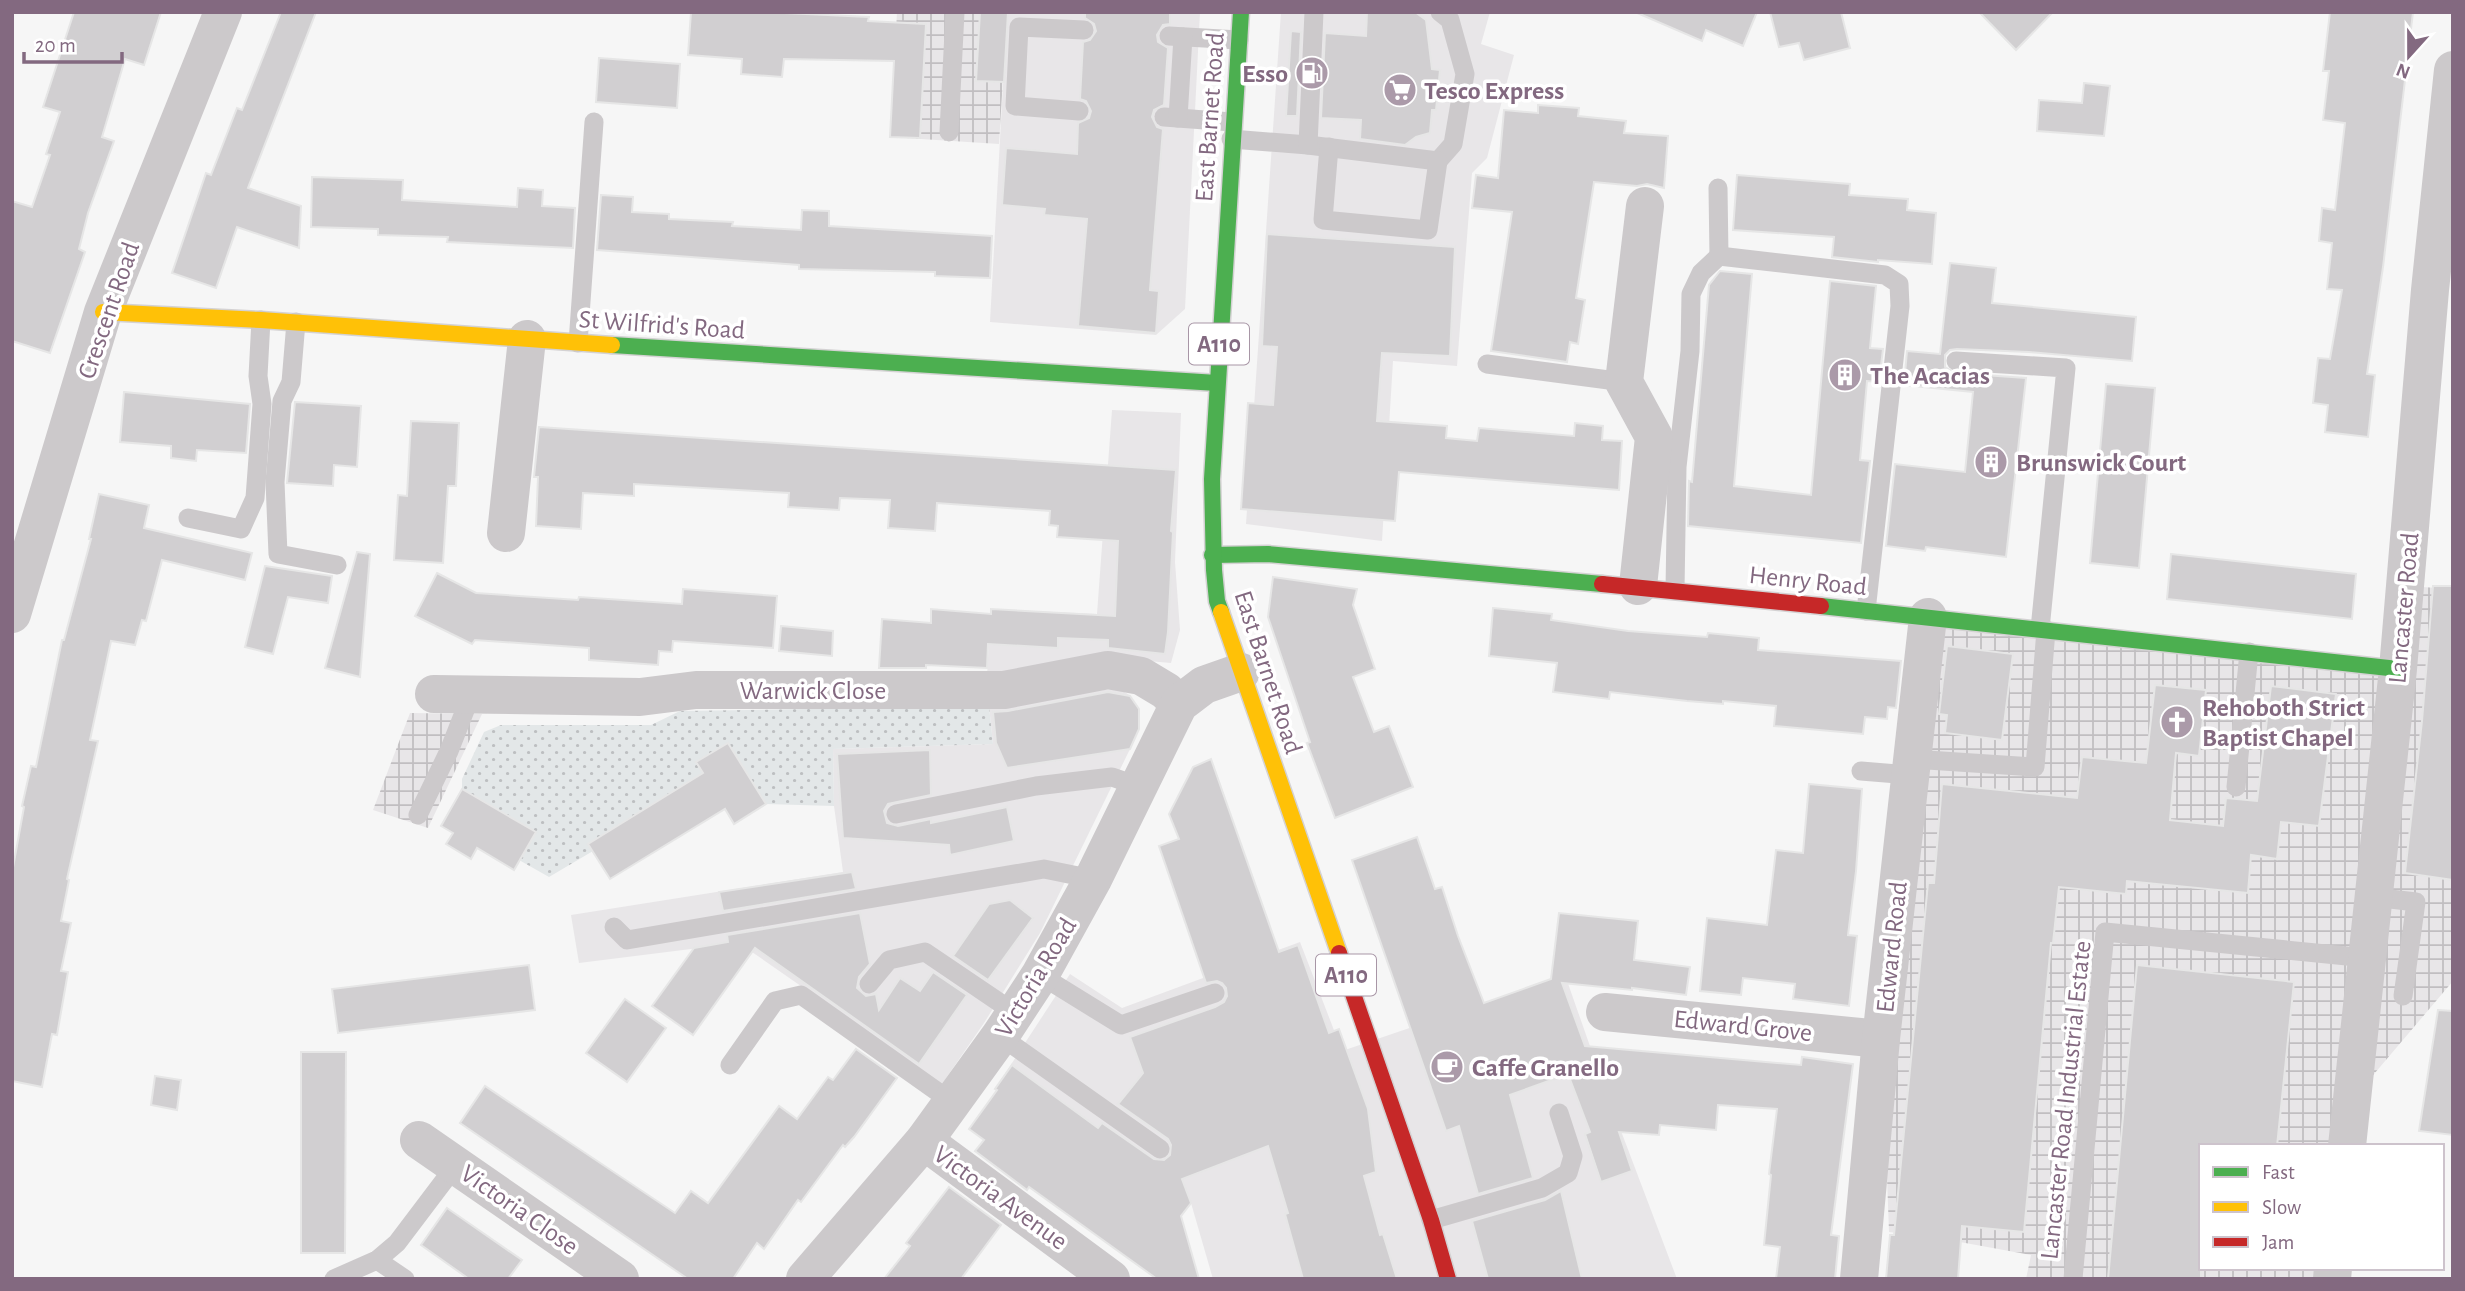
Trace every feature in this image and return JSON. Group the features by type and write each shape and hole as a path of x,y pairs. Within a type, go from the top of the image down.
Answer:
{"street":[{"name":"Crescent Road","path":"12,614 103,312 223,12"},
{"name":"East Barnet Road","path":"1241,12 1211,476 1212,555 1217,601 1431,1220 1448,1279"},
{"name":"Lancaster Road","path":"2347,1144 2442,291 2452,91"},
{"path":"1638,586 1654,437 1624,382 1645,206"},
{"name":"St Wilfrid's Road","path":"103,312 296,322 578,343 1217,383"},
{"path":"506,533 527,339"},
{"name":"Henry Road","path":"1212,555 1268,554 1638,586 2398,669"},
{"name":"Edward Road","path":"1860,1279 1881,1039 1928,617"},
{"name":"Warwick Close","path":"452,694 640,696 696,690 1004,690 1108,670 1141,676 1166,691 1180,704"},
{"name":"Victoria Road","path":"805,1279 924,1140 1040,975 1093,879 1180,704 1204,685 1241,672"},
{"name":"Edward Grove","path":"1605,1012 1881,1039"},
{"name":"Victoria Close","path":"419,1140 621,1279"},
{"name":"Victoria Avenue","path":"924,1140 1111,1279"}],"lane":[{"path":"949,132 955,12"},
{"path":"1308,145 1314,12"},
{"path":"1329,147 1323,220 1428,230 1438,160 1453,144 1465,74 1450,20 1440,12"},
{"path":"1079,111 1014,106 1019,27 1084,30"},
{"path":"1239,40 1176,36 1171,118 1308,145 1438,160"},
{"path":"578,343 594,122"},
{"path":"1675,590 1677,467 1690,351 1691,294 1701,273 1719,256 1718,188"},
{"path":"1719,256 1885,275 1899,284 1900,306 1866,611"},
{"path":"188,518 241,529 255,498 262,404 258,376 261,320"},
{"path":"296,322 291,382 282,401 275,482 278,554 337,565"},
{"path":"1861,771 1911,767 2035,767 2043,629 2066,368 1956,361"},
{"path":"1487,364 1624,382"},
{"path":"2236,787 2249,652"},
{"path":"418,815 449,751 452,694"},
{"path":"896,814 1049,785 1112,778 1138,786"},
{"path":"614,927 627,940 1044,869 1093,879"},
{"path":"2374,897 2416,902 2403,996"},
{"name":"Lancaster Road Industrial Estate","path":"2073,1279 2105,932 2367,958"},
{"path":"869,984 889,960 925,952 1007,1025 1160,1149"},
{"path":"1040,975 1121,1025 1215,993"},
{"path":"730,1065 775,1001 801,995 952,1102"},
{"path":"1431,1220 1542,1188 1568,1173 1573,1156 1559,1113"},
{"path":"334,1279 377,1260 397,1243 456,1165"},
{"path":"377,1260 405,1279"}],"shaded area":[{"path":"897,12 1007,12 999,144 890,137"},
{"path":"1007,12 1200,12 1185,309 1156,335 990,322"},
{"path":"1281,12 1490,12 1481,44 1514,55 1487,158 1472,173 1457,366 1393,361 1382,541 1246,524"},
{"path":"1112,410 1181,413 1175,562 1180,630 1171,663 1103,657 987,676 991,609 1097,614"},
{"path":"2407,586 2453,589 2453,981 2352,1100 2347,1144 2199,1144 2199,1270 2333,1270 2332,1279 2026,1279 2031,1255 1889,1232 1882,1041 1927,619 2397,669"},
{"path":"1117,688 1128,694 1139,709 1139,729 1040,933 942,1084 739,943 579,963 571,915 843,872 834,806 833,749 993,744 989,706"},
{"path":"989,706 993,744 833,749 834,806 766,804 728,743 696,762 706,777 549,877 519,860 462,789 462,779 484,732 501,725 651,725 680,711"},
{"path":"410,713 482,714 428,828 373,810"},
{"path":"1300,942 1342,1051 1565,975 1677,1279 1213,1279 1191,1203 1180,1219 995,1089 1070,974 1122,1008"}],"building":[{"path":"74,12 161,12 144,65 125,59 102,137 114,141 88,213 79,249 85,252 50,353 12,341 12,201 32,207 50,155 46,154 60,112 43,107"},
{"path":"281,12 316,12 248,188 301,206 299,248 237,227 216,288 172,273 206,173 211,175 237,108 242,110"},
{"path":"691,12 869,17 868,21 926,24 920,138 890,137 894,61 784,59 782,77 741,74 742,59 688,55"},
{"path":"980,12 1008,12 1004,82 976,81"},
{"path":"1085,12 1170,12 1170,24 1163,25 1157,35 1158,42 1168,48 1164,105 1154,110 1152,117 1157,127 1163,129 1150,290 1159,291 1156,333 1078,326 1087,219 1044,215 1045,209 1002,205 1006,148 1077,154 1078,123 1089,118 1091,111 1086,101 1080,99 1083,42 1090,40 1096,31 1094,24 1085,18"},
{"name":"Tesco Express","path":"1367,12 1415,12 1426,20 1432,69 1440,70 1436,110 1432,110 1430,133 1416,137 1405,145 1360,139 1361,120 1321,118 1325,33 1366,36"},
{"path":"1635,12 1757,12 1743,46 1706,30 1702,41"},
{"path":"1770,12 1841,12 1850,48 1804,60 1799,43 1779,47"},
{"path":"1979,12 2053,12 2016,50"},
{"path":"2330,12 2413,12 2383,267 2367,374 2375,375 2368,437 2325,432 2328,405 2313,403 2318,358 2330,359 2342,290 2327,289 2332,243 2319,241 2322,208 2335,210 2345,123 2323,120 2329,71 2323,71"},
{"path":"1291,31 1301,32 1297,116 1286,116"},
{"path":"599,58 680,64 677,108 596,102"},
{"path":"2084,83 2110,86 2104,136 2037,131 2039,100 2082,103"},
{"path":"1538,105 1579,108 1578,116 1626,121 1624,133 1668,136 1664,188 1647,184 1637,186 1594,182 1576,298 1585,300 1578,344 1570,342 1567,362 1491,351 1512,212 1472,208 1476,175 1498,178 1504,110 1538,113"},
{"path":"1737,175 1850,184 1849,195 1908,199 1907,210 1936,213 1932,264 1832,257 1834,237 1733,230"},
{"path":"312,177 403,180 402,200 517,207 518,188 543,190 542,206 575,208 573,248 447,242 448,237 378,235 378,229 311,227"},
{"path":"601,195 633,197 632,212 669,214 669,219 733,222 732,226 801,230 802,210 829,211 829,226 992,236 990,278 935,276 935,272 799,269 799,265 597,250"},
{"path":"1267,234 1455,247 1450,356 1382,353 1377,421 1447,426 1446,438 1477,441 1479,428 1574,436 1575,423 1603,426 1602,440 1622,441 1619,490 1399,472 1395,521 1241,509 1248,403 1273,405 1277,347 1262,346"},
{"path":"1950,263 1996,268 1992,303 2136,317 2132,361 1957,349 1950,350 1945,355 1945,367 1955,373 2026,378 2006,557 1926,547 1925,551 1886,546 1895,464 1965,472 1973,392 1904,385 1907,351 1940,354"},
{"path":"1720,271 1752,274 1734,486 1811,495 1830,281 1876,286 1870,348 1883,349 1879,382 1867,381 1860,460 1870,461 1861,543 1688,526 1689,481 1692,482 1709,285"},
{"name":"Brunswick Court","path":"2106,384 2155,388 2139,568 2090,563"},
{"path":"124,392 250,404 246,453 197,450 196,461 171,458 171,446 120,442"},
{"path":"295,402 361,406 357,467 334,465 333,486 287,483"},
{"path":"411,421 459,423 456,486 448,486 443,563 394,560 398,495 407,496"},
{"path":"539,427 1176,470 1165,654 1108,648 1108,640 1058,638 1058,648 988,644 987,668 926,665 926,668 879,668 882,619 931,623 931,609 991,614 991,609 1115,616 1118,541 1057,537 1058,526 1049,525 1050,511 937,503 935,531 888,528 890,500 840,498 839,510 788,507 789,493 634,484 634,496 583,493 581,529 536,526 538,477 534,477"},
{"path":"99,494 149,505 144,528 252,553 245,580 162,560 146,621 142,620 135,645 111,641 90,740 98,741 67,879 69,880 61,921 71,923 61,971 68,972 57,1035 52,1034 42,1087 12,1081 12,873 31,766 36,767 62,640 91,539"},
{"path":"357,552 370,554 360,677 325,668"},
{"path":"2171,554 2356,574 2352,619 2167,599"},
{"path":"265,566 332,576 328,603 288,597 273,654 245,647"},
{"path":"437,573 476,593 578,600 579,597 682,604 683,589 777,596 773,648 673,641 672,652 659,651 658,665 589,660 589,648 475,640 472,644 415,616"},
{"path":"1273,577 1357,589 1353,605 1375,669 1353,677 1374,732 1389,726 1413,787 1335,818 1307,743 1310,742 1268,617"},
{"path":"2433,586 2453,586 2453,880 2405,873 2422,721"},
{"path":"1493,608 1552,614 1551,620 1628,631 1707,637 1708,633 1759,638 1758,650 1901,661 1896,708 1888,707 1887,719 1865,717 1863,734 1774,726 1776,706 1687,701 1610,692 1609,699 1553,692 1557,663 1489,656"},
{"path":"781,626 833,631 832,656 779,651"},
{"path":"1947,646 2013,654 2002,740 1945,733 1947,715 1939,714"},
{"path":"2155,685 2206,690 2199,756 2176,753 2170,820 2223,826 2226,798 2257,801 2271,686 2336,694 2319,826 2281,822 2277,859 2251,855 2248,893 2127,881 2126,894 2059,887 2051,943 2024,1232 1962,1226 1958,1279 1886,1279 1890,1235 1894,1235 1928,883 1934,883 1942,784 2077,798 2082,757 2146,763"},
{"path":"1108,692 1130,696 1139,709 1139,729 1130,749 1007,768 996,743 993,712"},
{"path":"728,743 766,804 734,824 725,809 610,879 588,844 703,773 696,762"},
{"path":"930,750 931,795 888,804 884,811 887,823 898,826 931,819 931,823 1007,807 1014,841 950,855 949,845 843,838 837,754"},
{"path":"1211,759 1279,952 1298,945 1329,1033 1339,1029 1368,1109 1376,1172 1364,1176 1380,1235 1383,1234 1397,1279 1303,1279 1285,1214 1288,1213 1268,1146 1182,1179 1191,1203 1181,1216 1199,1279 1157,1279 975,1151 984,1140 969,1129 1012,1065 1098,1128 1102,1123 1154,1159 1164,1160 1170,1155 1171,1145 1168,1139 1118,1104 1143,1073 1130,1037 1215,1007 1224,1002 1227,996 1222,983 1206,983 1159,846 1179,839 1169,814 1193,767"},
{"path":"1809,784 1862,789 1848,935 1857,936 1849,1006 1793,999 1795,984 1743,978 1741,995 1700,991 1707,918 1767,925 1776,850 1803,853"},
{"path":"462,789 536,832 514,870 477,848 471,859 446,844 453,833 441,826"},
{"path":"1417,837 1435,889 1442,887 1484,1003 1551,979 1559,913 1638,921 1634,960 1690,967 1686,995 1562,983 1585,1046 1801,1065 1802,1057 1853,1064 1831,1235 1839,1236 1835,1279 1776,1279 1780,1247 1764,1245 1777,1109 1718,1105 1716,1130 1660,1125 1659,1135 1619,1132 1632,1171 1601,1182 1585,1134 1590,1132 1568,1074 1510,1095 1533,1178 1478,1194 1459,1126 1446,1131 1352,860"},
{"path":"852,872 856,889 723,911 719,892"},
{"path":"1010,900 1033,918 988,980 953,956 989,904"},
{"path":"860,913 870,964 859,977 857,988 866,996 876,994 879,1010 900,978 920,991 933,972 967,995 919,1064 755,948 693,1035 652,1006 694,948 728,942 727,935"},
{"path":"529,965 535,1010 338,1033 332,989"},
{"path":"2137,965 2294,982 2277,1144 2199,1144 2201,1279 2108,1279"},
{"path":"625,999 666,1028 627,1082 586,1053"},
{"path":"2438,1010 2453,1011 2453,1135 2419,1131"},
{"path":"856,1049 897,1078 854,1137 845,1147 843,1145 801,1202 798,1200 764,1249 757,1243 733,1279 688,1279 460,1123 485,1086 675,1213 691,1191 708,1203 779,1106 797,1119 828,1077 833,1080"},
{"path":"301,1052 346,1052 345,1253 301,1253"},
{"path":"155,1076 181,1080 177,1110 151,1105"},
{"path":"949,1187 1001,1225 961,1279 884,1279 910,1246 906,1243"},
{"path":"1561,1191 1582,1279 1488,1279 1472,1221 1545,1200"},
{"path":"447,1208 522,1260 508,1279 469,1279 421,1245"}],"traffic: fast":[{"path":"1221,612 1217,601 1214,570 1212,479 1241,12"},
{"path":"612,345 1217,383"},
{"path":"1212,555 1268,554 1602,584"},
{"path":"1821,606 2398,669"}],"traffic: slow":[{"path":"103,312 261,320 612,345"},
{"path":"1221,612 1339,953"}],"traffic: jam":[{"path":"1602,584 1821,606"},
{"path":"1339,953 1431,1220 1448,1279"}],"place":[{"name":"Esso","path":"1312,73"},
{"name":"Tesco Express","path":"1400,90"},
{"name":"The Acacias","path":"1845,375"},
{"name":"Brunswick Court","path":"1991,462"},
{"name":"Rehoboth Strict Baptist Chapel","path":"2177,722"},
{"name":"Caffe Granello","path":"1447,1067"}]}
